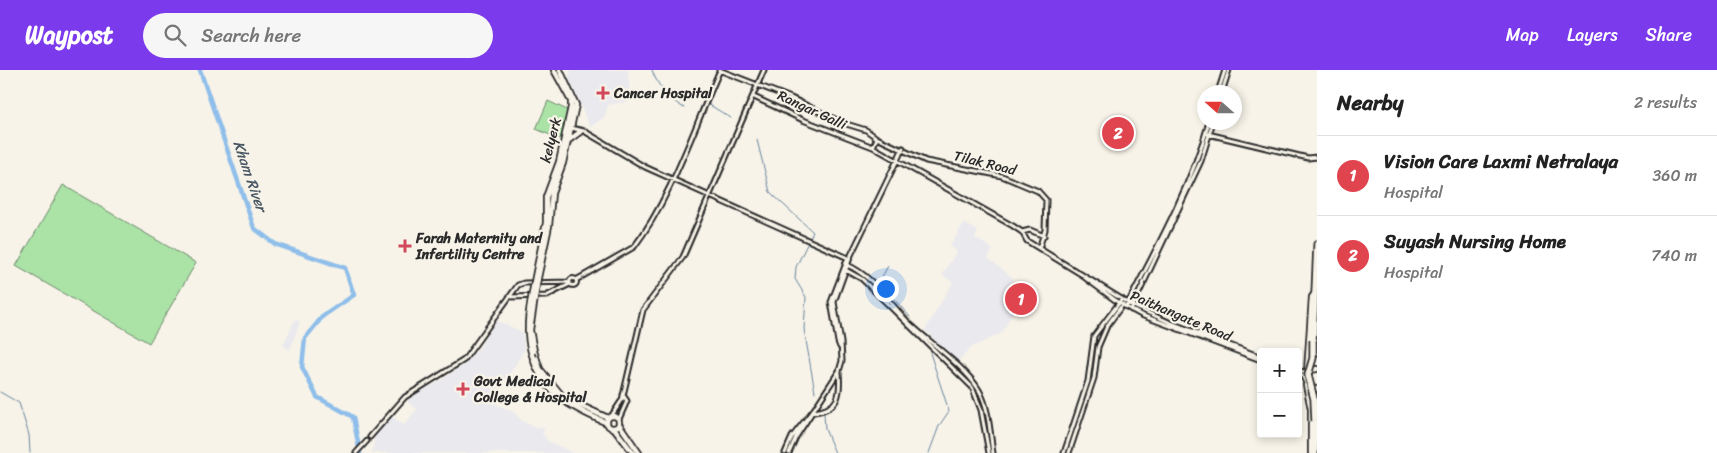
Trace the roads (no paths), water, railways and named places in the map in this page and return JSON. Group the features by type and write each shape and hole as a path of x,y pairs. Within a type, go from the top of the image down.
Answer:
{"highway":[{"path":"1315,453 1314,398 1308,375 1315,341 1317,244"},
{"path":"1315,341 1317,352"}],"main road":[{"name":"kelyerk","path":"534,354 527,340 527,330 546,221 546,197 559,167 569,129 571,101 554,70"},
{"path":"560,70 576,105 550,206 531,321 530,340 540,369 564,398 609,419"},
{"path":"568,140 579,131 572,122"},
{"path":"1311,453 1311,409 1306,385 1306,374 1312,297 1315,293"},
{"path":"534,354 535,365 547,386 567,404 619,421 639,453"},
{"path":"1306,374 1317,368"},
{"path":"1306,385 1312,389 1317,389"},
{"path":"609,419 609,427 614,428 633,453"},
{"path":"614,428 619,421"}],"street":[{"path":"370,437 406,397 464,360 515,287 524,282 576,284 576,280 634,247 661,203 720,70"},
{"name":"Tilak Road","path":"720,70 804,104 843,123 866,130 877,138 903,148 926,160 1002,176 1038,191 1046,200 1044,236 1038,248"},
{"path":"609,419 622,400 643,310 683,257 711,197 764,70"},
{"path":"1220,85 1225,70"},
{"path":"1224,85 1229,70"},
{"name":"Rangar Galli","path":"754,97 873,148 1022,232"},
{"path":"569,129 587,133 646,167 850,257"},
{"path":"1132,308 1201,161 1209,130"},
{"path":"1208,134 1308,158 1317,157"},
{"path":"1068,453 1094,378 1098,347 1107,326 1124,303 1157,249 1199,158 1208,134"},
{"path":"873,148 877,138"},
{"path":"787,453 792,437 814,410 839,371 842,361 841,347 833,305 850,257 903,148"},
{"path":"1038,248 1026,240 1022,232 1030,230 1044,236"},
{"name":"Paithangate Road","path":"1038,248 1084,277 1089,278 1132,308 1203,340 1257,357"},
{"path":"846,267 862,279 972,387 981,410 989,453"},
{"path":"846,267 870,281 908,322 950,359 978,389 983,402 993,453"},
{"path":"508,297 546,296 570,283"},
{"path":"1064,453 1081,413 1088,381 1094,336 1124,303"},
{"path":"814,410 827,410 833,405 839,389 839,371"},
{"path":"1302,372 1306,374"},
{"path":"619,421 627,401 623,394"},
{"path":"356,453 366,442"}],"waterway":[{"name":"Kham River","path":"200,70 254,228 275,244 345,268 354,295 323,316 305,338 302,367 317,397 353,417 360,453"},
{"path":"652,70 664,92 684,108"},
{"path":"708,104 731,118"},
{"path":"757,140 770,192 813,232 796,267 795,279 806,297 804,329 815,392"},
{"path":"888,266 879,282 910,317"},
{"path":"929,453 939,426 949,411 930,353"},
{"path":"0,392 19,403 29,435 30,453"},
{"path":"824,413 825,429 835,453"}],"place":[{"name":"Cancer Hospital","path":"603,93"},
{"name":"Suyash Nursing Home","path":"1118,133"},
{"name":"Farah Maternity and Infertility Centre","path":"405,246"},
{"name":"Vision Care Laxmi Netralaya","path":"1021,299"},
{"name":"Govt Medical College & Hospital","path":"463,389"}]}
